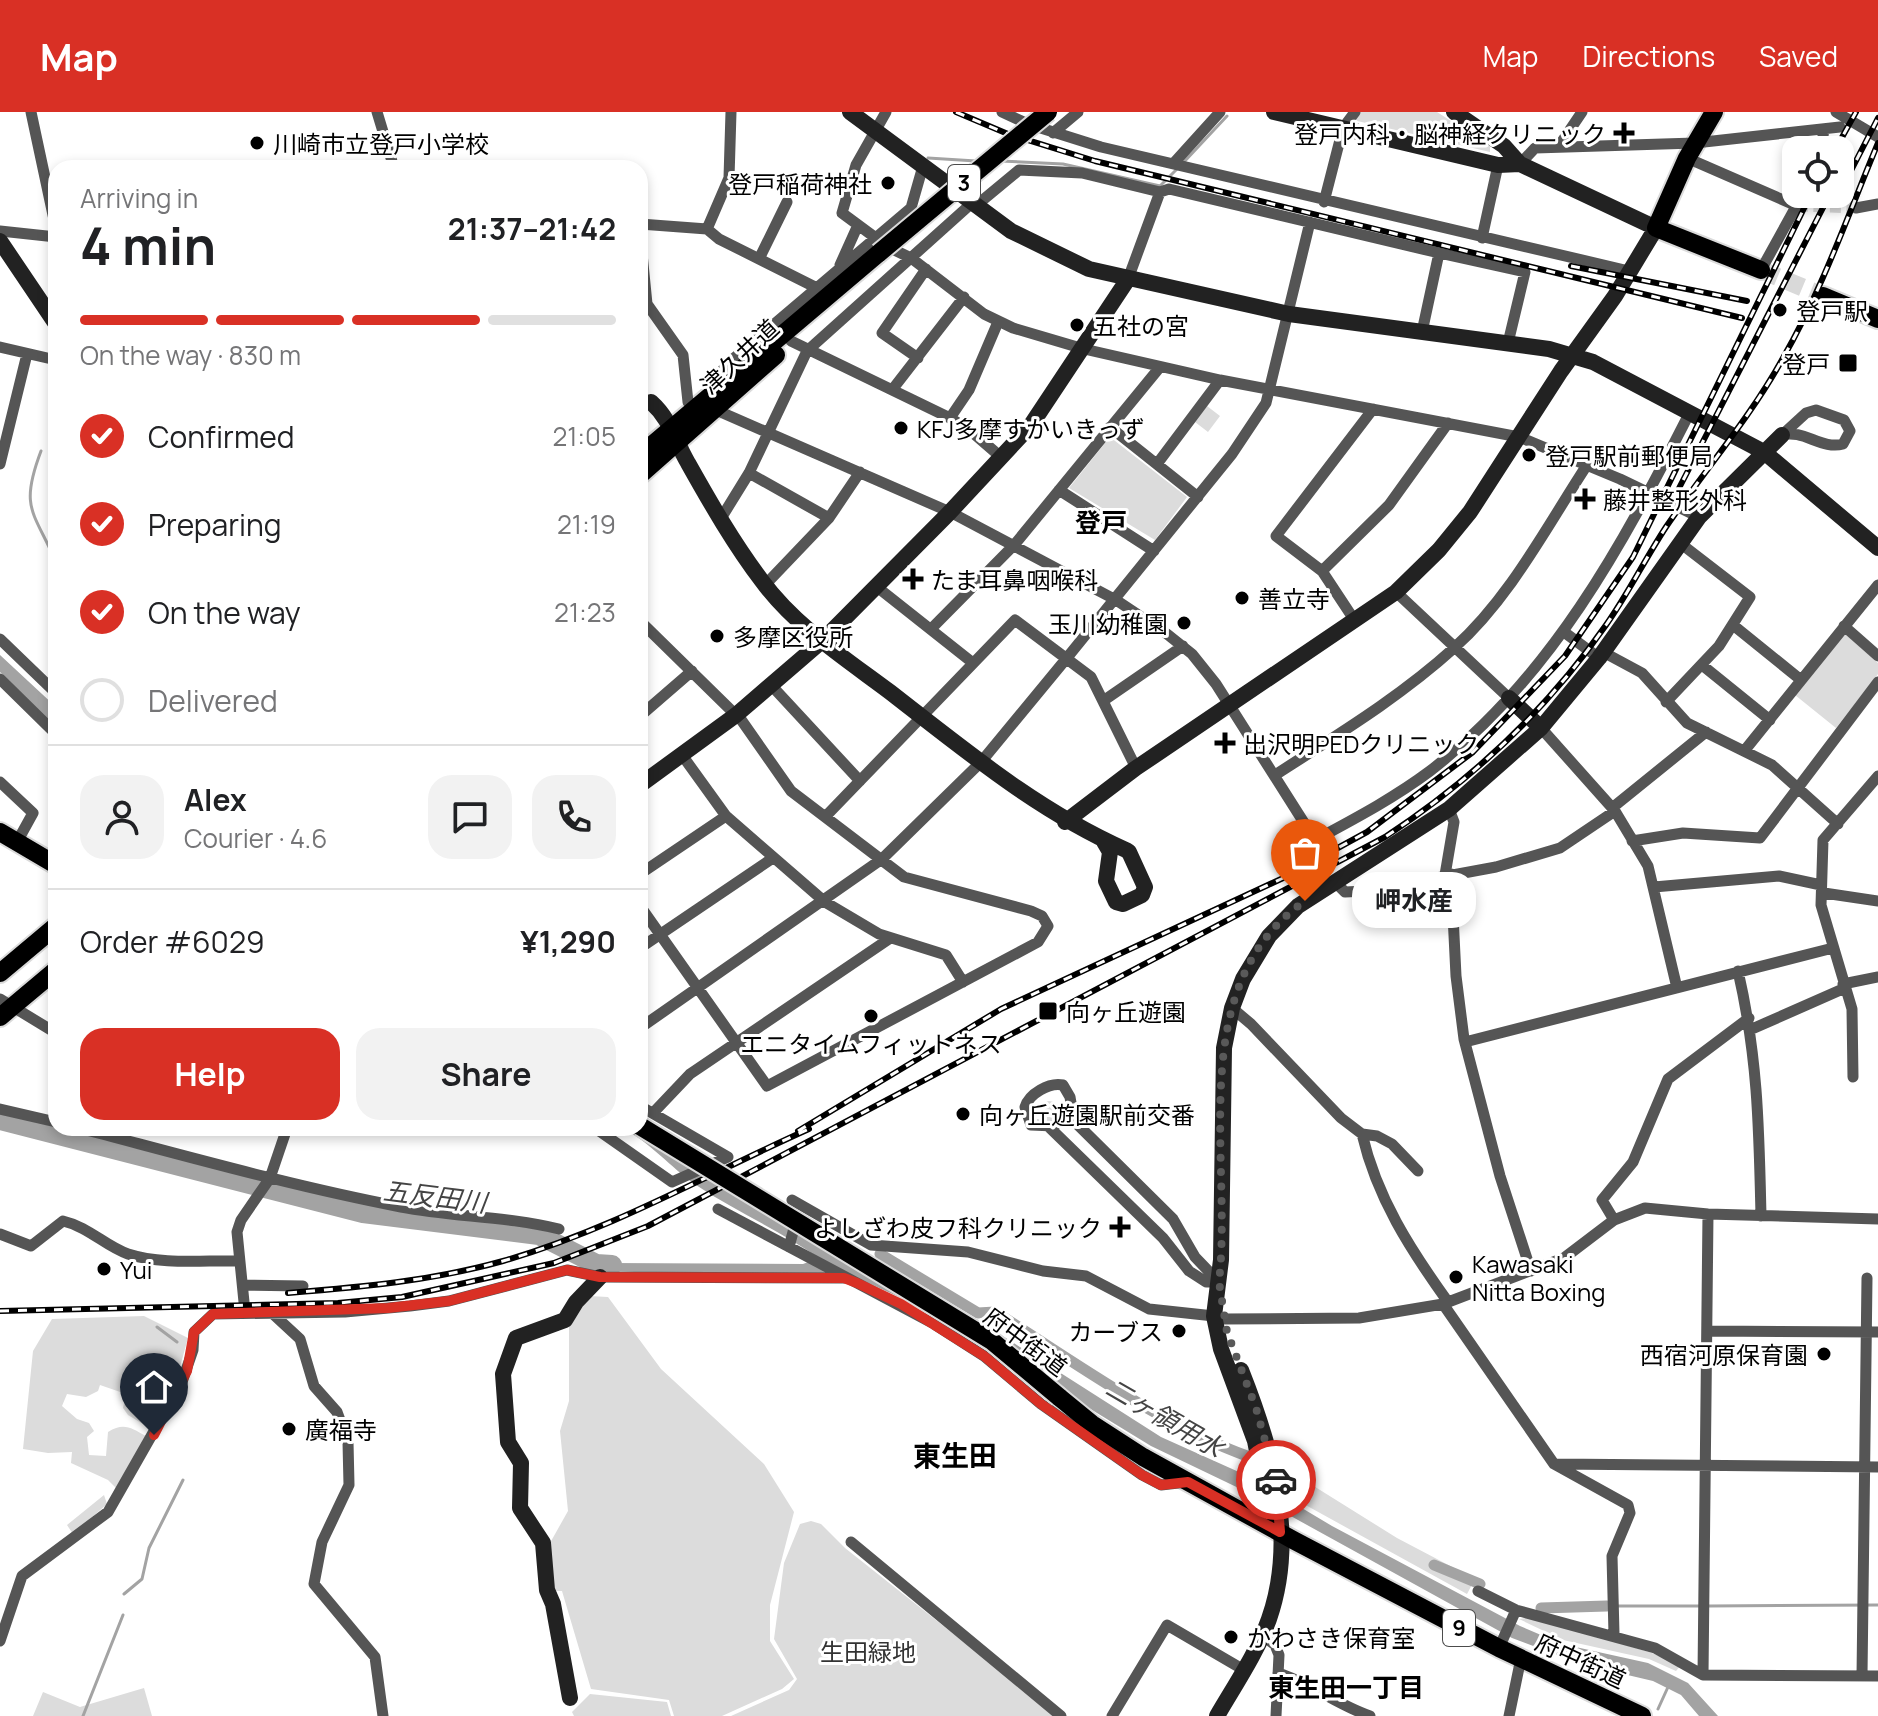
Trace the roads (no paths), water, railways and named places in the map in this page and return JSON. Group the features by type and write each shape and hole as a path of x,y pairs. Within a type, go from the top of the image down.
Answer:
{"main road":[{"name":"3","path":"874,252 1046,112"},
{"path":"1714,112 1691,150 1656,228 1761,270"},
{"name":"津久井道","path":"648,466 675,436 708,408 799,346 874,252"},
{"name":"津久井道","path":"708,408 716,391 874,252"},
{"path":"1823,296 1878,319"},
{"name":"津久井道","path":"648,451 675,436"},
{"path":"0,832 48,860"},
{"path":"0,973 48,933"},
{"path":"5,1007 48,976"},
{"name":"府中街道","path":"648,1120 992,1341 1092,1424 1188,1482 1276,1518 1502,1641 1521,1658 1642,1716"}],"street":[{"path":"31,112 48,192"},
{"path":"377,112 392,160"},
{"path":"707,229 729,178 731,112"},
{"path":"850,112 972,203 1051,253 1128,279 1289,314 1573,354 1764,452 1878,548"},
{"path":"874,252 858,225 842,213 856,165 886,112"},
{"path":"1002,112 1053,133 1178,165 1324,202 1629,271"},
{"path":"1028,124 1046,112"},
{"path":"1053,133 1078,112"},
{"path":"1178,165 1220,112"},
{"path":"1274,112 1498,165 1520,164"},
{"path":"1324,202 1343,128 1355,112"},
{"path":"1065,822 1136,768 1396,592 1439,550 1470,512 1573,354 1615,296 1656,228 1520,164 1477,118 1454,112"},
{"path":"1559,146 1582,112"},
{"path":"1836,112 1878,137"},
{"path":"1520,164 1529,151 1559,146 1691,150 1840,127"},
{"path":"1823,136 1824,129"},
{"path":"1691,150 1782,198"},
{"path":"957,191 974,178 985,162"},
{"path":"1482,238 1498,165"},
{"path":"716,391 714,383 726,365 839,269 874,252 911,208 923,166"},
{"path":"720,520 749,473 769,432 799,346 911,258 972,203 984,199 1019,170 1082,173 1160,192 1169,189 1525,272 1508,343"},
{"path":"648,779 736,715 822,641 1031,425 1128,279 1160,192"},
{"path":"759,259 787,202"},
{"path":"1856,208 1878,204"},
{"path":"1761,270 1796,208"},
{"path":"648,1023 825,902 882,859 981,762 1116,600 1251,429 1271,391 1310,222"},
{"path":"648,225 707,229 719,239 817,288"},
{"path":"839,269 858,225"},
{"path":"0,231 48,236"},
{"path":"0,241 48,312"},
{"path":"874,252 911,258 998,322 1084,349 1160,367 1519,437 1649,492 1699,517"},
{"path":"1422,332 1439,253"},
{"path":"918,358 882,333 926,269"},
{"path":"892,390 964,297"},
{"path":"648,305 683,355 688,402 769,432 1015,544 1116,600 1183,646 1229,704 1315,840 1381,804 1430,770 1509,698 1564,632 1649,492 1690,412"},
{"path":"950,418 969,390 998,322"},
{"path":"799,346 950,418 1002,458"},
{"path":"0,347 48,358"},
{"path":"0,464 27,354"},
{"path":"931,629 1015,544 1160,367"},
{"path":"1157,464 1220,380"},
{"path":"648,402 675,436 720,520 765,585 822,641 1065,822 1103,840"},
{"path":"1355,621 1322,571 1276,536 1373,409"},
{"path":"1217,1716 1262,1635 1275,1597 1282,1556 1267,1441 1219,1317 1223,1059 1232,1008 1250,966 1278,925 1298,906 1449,809 1541,728 1601,655 1699,517 1764,452 1782,435 1806,413 1816,410 1844,420 1850,431 1847,441 1839,446 1791,433 1782,435"},
{"path":"1322,571 1389,505 1448,423"},
{"path":"1110,427 1198,497"},
{"path":"1275,775 1380,707 1455,647 1495,601 1587,465"},
{"path":"765,585 829,518 860,472"},
{"path":"749,473 829,518"},
{"path":"1059,490 1154,551"},
{"path":"1666,702 1702,665 1750,597 1680,543"},
{"path":"1745,750 1878,585"},
{"path":"877,587 973,663"},
{"path":"1396,592 1541,728 1614,810 1648,866 1677,988"},
{"path":"825,817 1015,620 1091,677 1136,768"},
{"path":"1733,625 1801,680"},
{"path":"1844,626 1878,656"},
{"path":"648,629 736,715 779,778 825,817 912,881 1027,910 1046,920 1044,937 767,1086 648,918"},
{"path":"1564,632 1601,655 1642,673 1687,723 1772,765 1838,824"},
{"path":"0,639 48,688"},
{"path":"1103,701 1183,646"},
{"path":"1702,665 1770,720"},
{"path":"648,709 692,671"},
{"path":"0,679 48,726"},
{"path":"1632,841 1683,833 1760,838 1878,682"},
{"path":"771,685 860,781"},
{"path":"1335,882 1345,892 1366,891 1496,867 1560,848 1614,810 1706,732"},
{"path":"682,755 726,816 825,902 889,939 946,955 963,982"},
{"path":"1853,1077 1852,1009 1821,905 1823,840 1877,779"},
{"path":"0,782 33,813 17,842"},
{"path":"1449,809 1454,822 1448,875 1465,1042 1504,1191 1531,1271"},
{"path":"648,869 726,816"},
{"path":"648,943 773,858"},
{"path":"1654,887 1779,876 1878,901"},
{"path":"648,1117 690,1074 889,939"},
{"path":"1465,1042 1833,948"},
{"path":"1738,971 1750,1024 1759,1101 1761,1216"},
{"path":"1614,1220 1602,1200 1633,1162 1668,1079 1750,1024 1844,986 1878,977"},
{"path":"5,1007 48,1029"},
{"path":"1232,1008 1341,1118 1362,1134 1377,1136 1392,1144 1418,1171"},
{"path":"1071,1109 1061,1123 1049,1127 1031,1125 1025,1107 1031,1096 1059,1083 1070,1097 1071,1109 1080,1127 1173,1219 1195,1257 1219,1282"},
{"path":"0,1109 48,1120"},
{"path":"606,1136 672,1182 728,1157 648,1120"},
{"path":"1049,1127 1163,1238 1189,1271 1206,1282 1219,1282"},
{"path":"1065,1143 1069,1128 1080,1127"},
{"path":"1362,1134 1371,1169 1395,1224 1554,1464 1628,1505 1630,1513 1612,1556 1614,1634"},
{"path":"108,1136 269,1180 404,1208 529,1221 559,1229"},
{"path":"245,1312 237,1232 241,1220 269,1180 284,1136"},
{"path":"790,1244 797,1205 871,1245 968,1252 1043,1271 1086,1276 1149,1309 1219,1317 1359,1318 1445,1303 1531,1271 1564,1258 1614,1220 1645,1208 1708,1214 1878,1219"},
{"path":"718,1209 790,1244 840,1276 901,1304 984,1356 1041,1404 1142,1475 1161,1485 1188,1482"},
{"path":"1703,1675 1708,1214"},
{"path":"0,1234 31,1246 63,1221 99,1235 113,1247 154,1260 239,1261"},
{"path":"0,1641 22,1576 108,1512 182,1382 193,1350 194,1332 213,1314 345,1312 449,1301 567,1270 600,1277 840,1276"},
{"path":"570,1698 553,1604 547,1590 544,1549 520,1508 521,1463 508,1442 503,1374 516,1338 565,1320 576,1302 600,1277"},
{"path":"1862,1676 1867,1278"},
{"path":"244,1285 303,1286"},
{"path":"273,1314 300,1339 314,1386 337,1412 348,1442 349,1485 322,1542 314,1584 375,1657 383,1716"},
{"path":"1707,1331 1878,1332"},
{"path":"1554,1464 1878,1467"},
{"path":"851,1542 1061,1716"},
{"path":"1478,1591 1514,1613 1614,1634 1655,1648 1703,1675 1878,1676"},
{"path":"1502,1641 1514,1613"},
{"path":"1112,1716 1167,1625 1244,1670"},
{"path":"1262,1635 1278,1650 1276,1716"},
{"path":"1509,1716 1521,1658"},
{"path":"1278,1673 1297,1679 1342,1706 1370,1716"}],"waterway":[{"path":"1183,163 1227,116"},
{"path":"928,158 976,161"},
{"path":"1000,161 1063,164 1160,186 1178,168"},
{"path":"41,451 34,470 30,498 48,545"},
{"name":"五反田川","path":"0,1120 48,1132"},
{"name":"五反田川","path":"62,1136 363,1213 539,1235 596,1264 612,1265"},
{"name":"五反田川","path":"503,1225 511,1232"},
{"name":"二ヶ領用水","path":"880,1254 978,1313 995,1312 1150,1410 1247,1456"},
{"path":"157,1327 177,1342"},
{"path":"124,1594 142,1579 149,1548 183,1480"},
{"path":"1434,1565 1480,1584"},
{"path":"1709,1606 1878,1605"},
{"path":"1541,1608 1607,1606"},
{"path":"1617,1606 1701,1606"},
{"path":"83,1716 123,1615"},
{"path":"1658,1709 1668,1687"}],"tunnel":[{"path":"1761,270 1823,296"}],"railway":[{"path":"956,112 1008,134 1095,161 1742,318"},
{"path":"1843,136 1856,112"},
{"path":"1854,165 1878,118"},
{"path":"0,1311 338,1303 402,1297 554,1263 648,1226 1385,837 1448,792 1506,742 1558,686 1606,625 1666,527 1741,423 1783,358 1822,279 1878,143"},
{"path":"798,1131 1001,1009 1281,879 1367,832 1473,752 1565,656 1633,557 1804,208"},
{"path":"1675,496 1823,208"},
{"path":"1571,266 1747,301"},
{"path":"288,1293 423,1278 503,1261 582,1234 809,1129"}],"place":[{"name":"登戸内科・脳神経クリニック","path":"1624,133"},
{"name":"川崎市立登戸小学校","path":"257,143"},
{"name":"登戸稲荷神社","path":"888,183"},
{"name":"登戸駅","path":"1780,310"},
{"name":"五社の宮","path":"1077,325"},
{"name":"登戸","path":"1848,363"},
{"name":"KFJ多摩すかいきっず","path":"901,428"},
{"name":"登戸駅前郵便局","path":"1529,455"},
{"name":"藤井整形外科","path":"1585,499"},
{"name":"たま耳鼻咽喉科","path":"913,579"},
{"name":"善立寺","path":"1242,598"},
{"name":"玉川幼稚園","path":"1184,623"},
{"name":"多摩区役所","path":"717,636"},
{"name":"出沢明PEDクリニック","path":"1225,743"},
{"name":"岬水産","path":"1305,901"},
{"name":"向ヶ丘遊園","path":"1048,1011"},
{"name":"エニタイムフィットネス","path":"871,1016"},
{"name":"向ヶ丘遊園駅前交番","path":"963,1114"},
{"name":"よしざわ皮フ科クリニック","path":"1120,1227"},
{"name":"Yui","path":"104,1269"},
{"name":"Kawasaki Nitta Boxing","path":"1456,1277"},
{"name":"カーブス","path":"1179,1331"},
{"name":"西宿河原保育園","path":"1824,1354"},
{"name":"廣福寺","path":"289,1429"},
{"name":"かわさき保育室","path":"1231,1637"}],"district":[{"name":"登戸","path":"1101,522"},
{"name":"東生田","path":"955,1455"},
{"name":"東生田一丁目","path":"1346,1687"}],"park label":[{"name":"生田緑地","path":"868,1651"}]}
